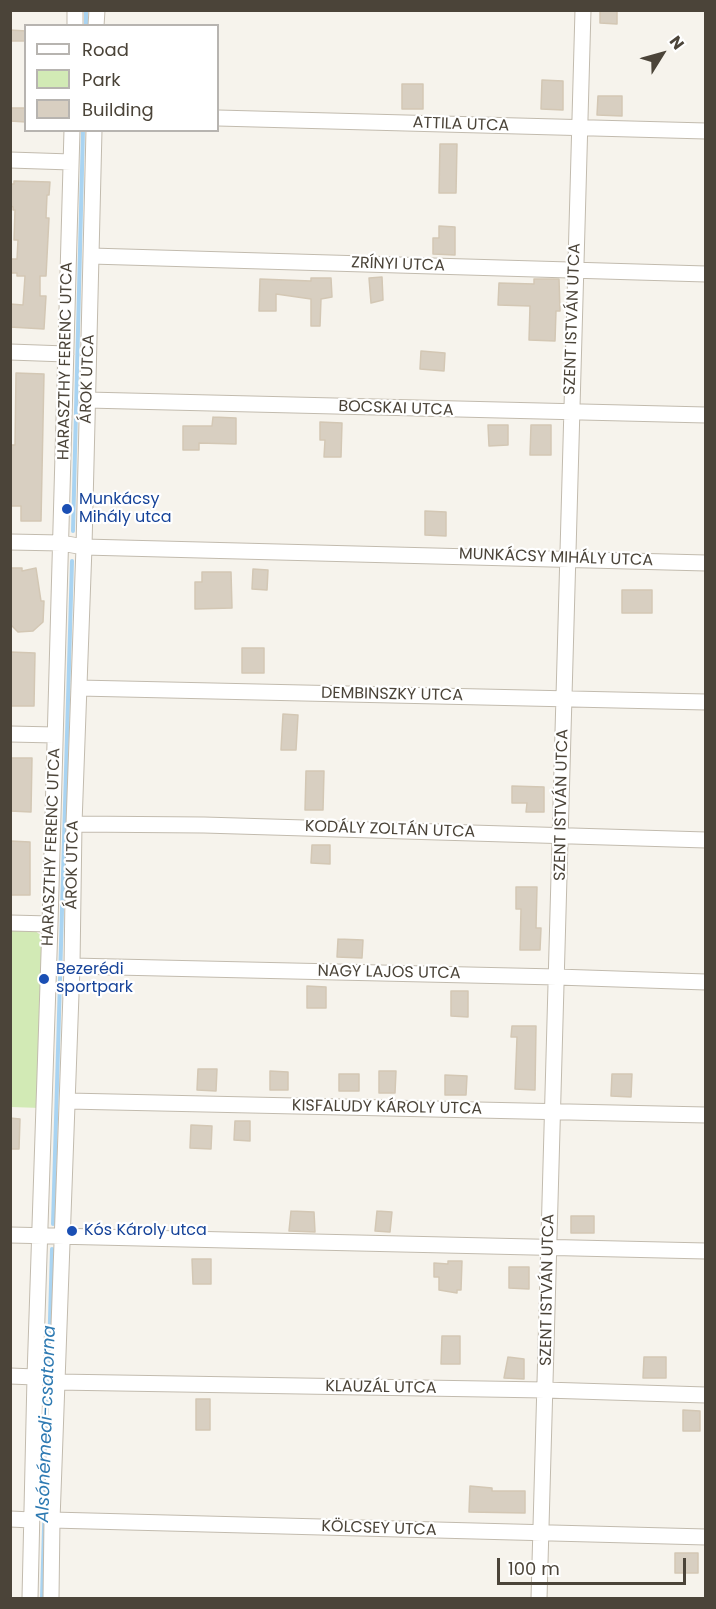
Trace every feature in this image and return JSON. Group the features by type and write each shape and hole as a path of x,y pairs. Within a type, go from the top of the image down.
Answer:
{"street":[{"name":"SZENT ISTVÁN UTCA","path":"539,1599 561,835 570,413 583,10"},
{"name":"ATTILA UTCA","path":"219,118 705,131"},
{"name":"HARASZTHY FERENC UTCA","path":"30,1599 34,1377 50,924 72,132"},
{"name":"ÁROK UTCA","path":"51,1599 72,966 94,132"},
{"path":"10,160 71,162"},
{"name":"ZRÍNYI UTCA","path":"91,256 705,274"},
{"path":"10,352 66,354"},
{"name":"BOCSKAI UTCA","path":"87,400 705,416"},
{"name":"MUNKÁCSY MIHÁLY UTCA","path":"10,542 705,563"},
{"name":"DEMBINSZKY UTCA","path":"79,688 705,702"},
{"path":"10,734 55,735"},
{"name":"KODÁLY ZOLTÁN UTCA","path":"74,824 204,825 705,840"},
{"path":"10,923 50,924"},
{"name":"NAGY LAJOS UTCA","path":"72,966 705,982"},
{"name":"KISFALUDY KÁROLY UTCA","path":"68,1101 705,1115"},
{"path":"10,1235 705,1251"},
{"path":"10,1376 34,1377"},
{"name":"KLAUZÁL UTCA","path":"57,1382 705,1395"},
{"path":"10,1519 32,1520"},
{"name":"KÖLCSEY UTCA","path":"52,1520 705,1537"}],"green space":[{"path":"11,929 33,929 44,938 41,1108 11,1107"}],"building":[{"path":"600,10 617,10 617,24 600,23"},
{"path":"10,30 24,31 24,41 10,41"},
{"path":"542,80 563,81 563,110 541,109"},
{"path":"402,84 423,84 423,109 402,109"},
{"path":"598,96 622,96 622,116 597,115"},
{"path":"10,108 24,108 24,122 10,121"},
{"path":"440,144 457,144 456,193 439,193"},
{"path":"14,181 50,182 46,218 49,218 46,276 40,276 40,296 46,296 44,329 10,327 10,304 23,305 25,276 10,273 10,259 17,259 18,240 14,240 15,210 10,206 10,184 14,184"},
{"path":"439,226 455,227 455,255 433,254 433,238 439,238"},
{"path":"382,277 383,300 371,303 369,278"},
{"path":"311,278 331,278 332,297 321,299 320,326 311,326 311,299 276,294 276,311 259,311 260,279 311,281"},
{"path":"534,279 559,279 560,311 556,311 555,341 529,340 530,306 498,305 499,283 534,284"},
{"path":"421,351 445,353 444,371 420,369"},
{"path":"16,373 44,374 41,521 21,521 21,506 10,506 10,445 15,445"},
{"path":"213,417 236,418 236,444 199,443 199,450 183,450 183,426 212,426"},
{"path":"320,422 342,423 341,457 324,457 325,440 320,440"},
{"path":"488,425 508,425 508,445 489,446"},
{"path":"531,425 551,425 551,455 530,455"},
{"path":"425,511 446,512 446,536 425,535"},
{"path":"10,568 22,568 22,571 36,568 41,601 44,601 43,622 33,631 18,632 10,624"},
{"path":"253,569 268,570 267,590 252,589"},
{"path":"202,572 231,572 232,608 195,609 195,582 202,582"},
{"path":"622,590 652,590 652,613 622,613"},
{"path":"242,648 264,648 264,673 242,673"},
{"path":"10,652 35,653 34,706 10,706"},
{"path":"283,714 298,715 296,750 281,750"},
{"path":"10,758 32,758 31,812 10,811"},
{"path":"306,771 324,771 323,810 305,810"},
{"path":"512,786 544,787 544,812 526,812 527,803 512,803"},
{"path":"10,841 30,842 30,895 10,895"},
{"path":"312,845 330,845 330,864 311,863"},
{"path":"516,887 537,887 536,928 541,928 540,950 520,950 521,909 516,909"},
{"path":"338,939 363,940 362,958 337,957"},
{"path":"307,986 326,987 326,1008 307,1008"},
{"path":"451,991 468,991 468,1017 451,1016"},
{"path":"512,1026 536,1026 535,1090 515,1089 517,1037 511,1037"},
{"path":"198,1069 217,1069 216,1091 197,1090"},
{"path":"270,1071 288,1072 288,1090 270,1090"},
{"path":"379,1071 396,1071 395,1093 379,1093"},
{"path":"339,1074 359,1074 359,1091 339,1091"},
{"path":"612,1074 632,1074 631,1097 611,1096"},
{"path":"445,1075 467,1076 466,1095 445,1095"},
{"path":"10,1118 20,1119 19,1149 10,1149"},
{"path":"235,1121 250,1121 250,1141 234,1140"},
{"path":"191,1125 212,1126 211,1149 190,1148"},
{"path":"291,1211 314,1212 315,1232 289,1231"},
{"path":"377,1211 392,1212 390,1232 375,1231"},
{"path":"571,1216 594,1216 594,1233 571,1233"},
{"path":"192,1259 211,1259 211,1284 193,1284"},
{"path":"448,1261 462,1261 461,1290 457,1290 457,1293 439,1290 439,1277 434,1277 434,1263 448,1264"},
{"path":"509,1267 529,1267 529,1289 509,1288"},
{"path":"442,1336 460,1336 460,1364 441,1364"},
{"path":"508,1357 524,1359 524,1379 504,1378"},
{"path":"644,1357 666,1357 666,1378 643,1378"},
{"path":"196,1399 210,1399 210,1430 196,1430"},
{"path":"683,1410 700,1411 700,1431 683,1431"},
{"path":"470,1486 492,1488 492,1491 525,1491 525,1513 469,1512"},
{"path":"675,1553 698,1553 698,1573 675,1573"}],"waterway":[{"path":"86,10 86,24"},
{"path":"73,531 83,132"},
{"path":"53,1224 72,561"},
{"name":"Alsónémedi-csatorna","path":"42,1598 52,1249"}],"place":[{"name":"Munkácsy Mihály utca","path":"67,509"},
{"name":"Bezerédi sportpark","path":"44,979"},
{"name":"Kós Károly utca","path":"72,1231"}]}
